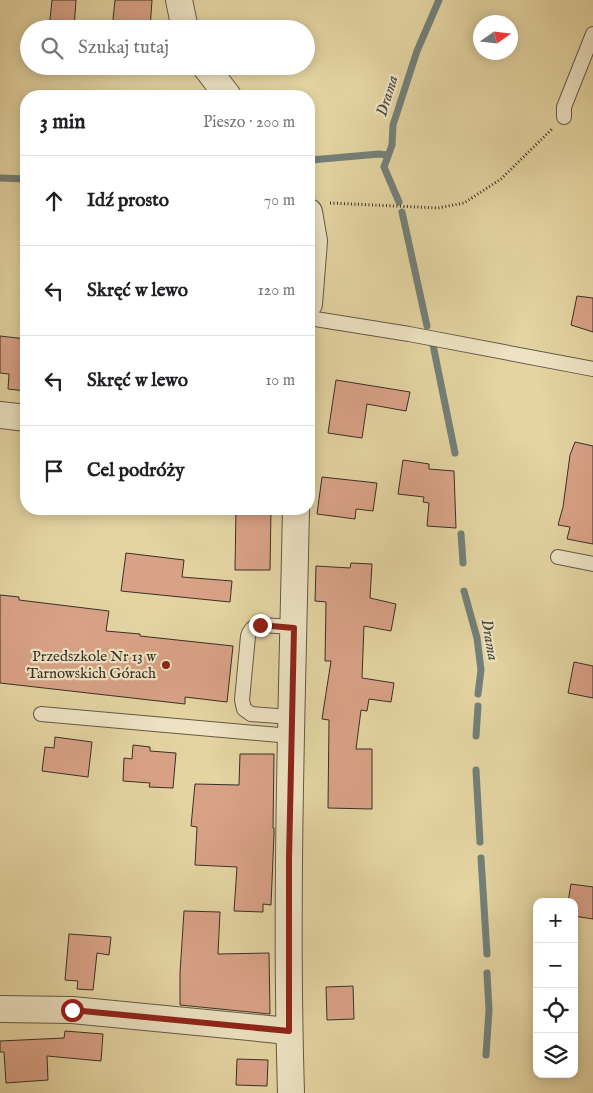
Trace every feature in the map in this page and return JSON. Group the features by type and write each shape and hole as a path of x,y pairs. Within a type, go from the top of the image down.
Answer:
{"street":[{"path":"179,0 183,20"},
{"path":"212,75 223,90"},
{"path":"315,233 318,208"},
{"path":"0,415 20,417"},
{"path":"291,1093 289,859 296,515"},
{"path":"0,1009 72,1010 289,1031"}],"lane":[{"path":"564,117 564,107 593,34"},
{"path":"315,319 409,334 593,369"},
{"path":"558,558 593,564"},
{"path":"291,726 251,714 244,709 242,700 250,630 260,625 294,628"},
{"path":"41,714 291,726"}],"path":[{"path":"318,208 438,208 464,203 501,179 564,117"}],"building":[{"path":"52,0 76,0 75,20 50,20"},
{"path":"115,0 152,0 151,20 113,20"},
{"path":"577,296 593,298 593,332 571,325"},
{"path":"0,336 20,338 20,390 8,389 9,374 0,373"},
{"path":"336,380 410,392 406,411 367,404 362,438 328,433"},
{"path":"575,442 593,446 593,544 567,539 570,527 558,525 563,507 570,455"},
{"path":"403,460 429,464 429,469 454,471 456,528 427,526 429,503 423,502 424,497 398,494"},
{"path":"322,477 377,483 373,511 356,509 355,519 317,514"},
{"path":"236,515 271,515 270,570 235,570"},
{"path":"126,553 184,560 182,577 232,581 230,602 121,591"},
{"path":"351,563 372,564 370,598 396,604 391,631 364,626 362,678 394,683 391,702 369,699 367,711 361,710 356,749 372,749 372,809 328,808 329,720 322,719 331,661 325,661 326,602 315,601 316,566 350,568"},
{"path":"0,595 19,597 19,600 109,611 106,631 233,646 227,702 185,697 185,704 0,683"},
{"path":"574,662 593,666 593,698 568,693"},
{"path":"55,737 92,742 88,777 42,771 45,747 54,748"},
{"path":"133,745 150,747 150,751 176,753 173,788 149,787 150,783 123,781 124,758 132,759"},
{"path":"240,754 274,754 274,834 271,905 263,904 263,912 234,911 237,867 195,865 197,827 191,826 195,784 239,785"},
{"path":"571,884 593,887 593,919 578,917 578,898 569,898"},
{"path":"184,911 220,912 218,954 269,953 270,1014 180,1005"},
{"path":"69,934 111,937 109,955 97,953 93,990 77,989 78,981 65,980"},
{"path":"353,986 354,1019 327,1020 326,987"},
{"path":"65,1031 103,1034 101,1061 47,1056 48,1080 6,1083 4,1052 0,1052 0,1041 64,1038"},
{"path":"237,1059 268,1060 267,1086 236,1085"}],"waterway":[{"name":"Drama","path":"399,202 384,167 392,145 393,125 417,51 439,0"},
{"path":"315,160 379,154 387,155"},
{"path":"0,178 20,179"},
{"name":"Drama","path":"402,212 427,326"},
{"name":"Drama","path":"433,345 455,453"},
{"name":"Drama","path":"461,534 463,563"},
{"name":"Drama","path":"464,591 477,638 481,670 478,694"},
{"name":"Drama","path":"476,736 478,706"},
{"name":"Drama","path":"476,770 480,842"},
{"name":"Drama","path":"481,858 487,954"},
{"name":"Drama","path":"486,1055 489,1010 487,973"}],"place":[{"name":"Przedszkole Nr 13 w Tarnowskich Górach","path":"166,665"}],"route":[{"path":"72,1010 289,1031 289,859 294,628 260,625"}]}
